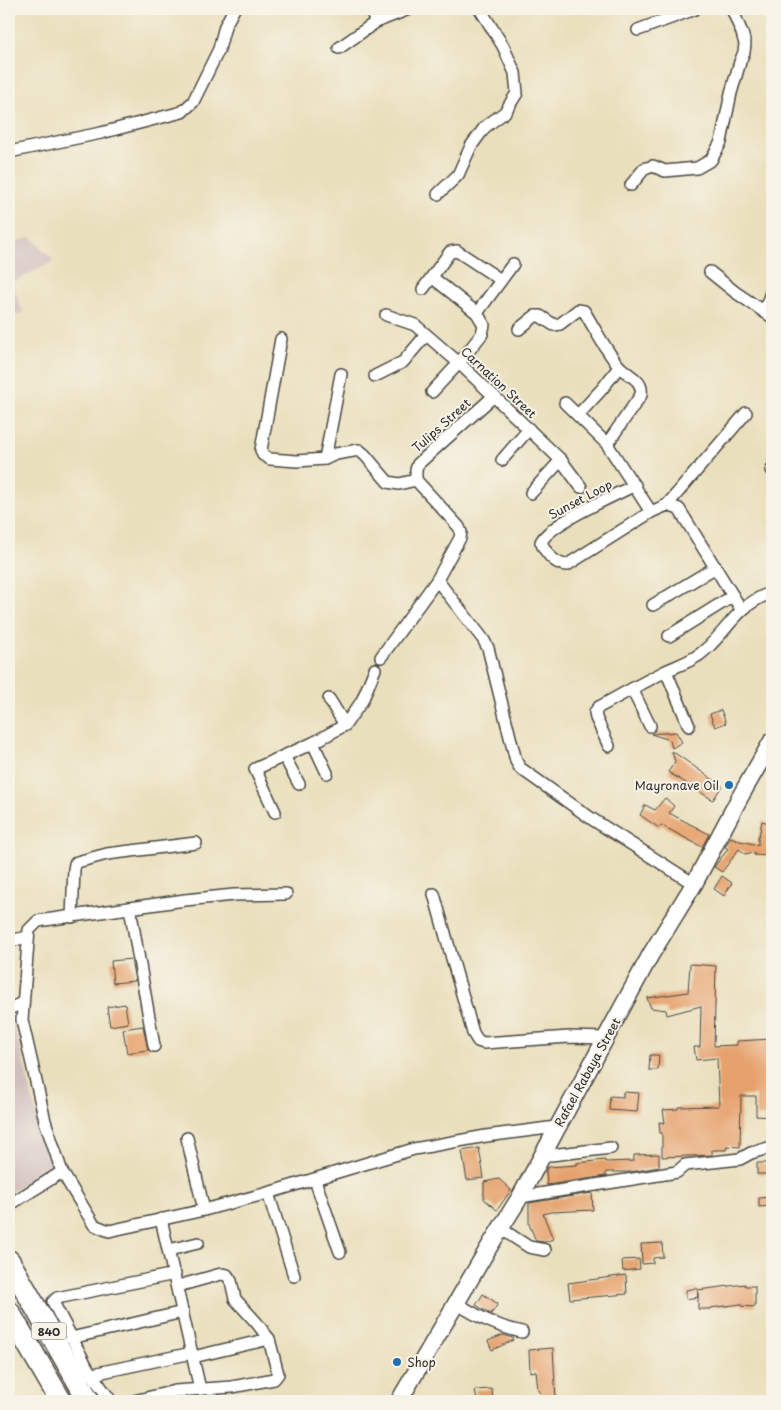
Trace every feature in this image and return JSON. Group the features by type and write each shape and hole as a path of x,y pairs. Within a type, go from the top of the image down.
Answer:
{"highway":[{"name":"840","path":"9,1261 89,1401"},
{"name":"840","path":"9,1312 55,1399"}],"main road":[{"name":"Rafael Rabaya Street","path":"399,1401 520,1197 556,1127 664,932 694,884 772,741"}],"street":[{"path":"9,152 101,133 182,112 193,102 219,49 225,26 234,9"},
{"path":"370,9 376,22"},
{"path":"339,48 376,22 409,9"},
{"path":"438,194 458,175 471,146 485,127 505,112 517,93 515,72 503,46 480,9"},
{"path":"638,30 695,9"},
{"path":"631,186 644,169 653,166 665,171 698,168 711,160 721,142 731,93 744,52 745,44 742,33 732,9"},
{"path":"423,289 433,278 450,252 454,250 501,280"},
{"path":"478,313 513,264"},
{"path":"710,272 735,292 768,314 772,290"},
{"path":"432,392 459,364 482,334 484,325 478,313 433,278"},
{"path":"519,329 535,316 540,316 554,325 560,324 578,310 584,311 619,367 640,382 641,395 607,444"},
{"name":"Carnation Street","path":"386,315 414,325 459,364 561,460 581,487"},
{"path":"375,376 403,362 426,335"},
{"path":"281,339 261,450 263,455 270,459 297,461 325,459 336,454 359,450 366,455 388,482 399,484 416,480 459,527 461,532 460,538 436,580 381,657"},
{"path":"578,415 619,367"},
{"path":"325,459 341,374"},
{"name":"Tulips Street","path":"416,480 418,464 494,396"},
{"path":"565,403 607,444 652,512 667,505 746,413"},
{"path":"502,460 529,429"},
{"path":"531,494 561,460"},
{"name":"Sunset Loop","path":"635,485 555,526 544,536 541,542 544,548 561,565 567,565 652,512"},
{"path":"667,505 679,510 741,610"},
{"path":"653,605 716,567"},
{"path":"436,580 483,638 488,648 516,760 520,768 592,819 694,884"},
{"path":"609,746 596,718 595,712 599,706 682,665 705,651 741,610 761,597 768,594 772,596"},
{"path":"669,636 733,596"},
{"path":"276,812 255,770 313,743 345,725 362,701 375,669"},
{"path":"666,672 689,726"},
{"path":"632,689 650,726"},
{"path":"329,699 345,725"},
{"path":"313,743 327,774"},
{"path":"284,756 298,784"},
{"path":"72,917 74,864 77,862 107,854 196,843"},
{"path":"286,894 225,896 130,908 38,921 29,930 22,1020 45,1121 62,1172 94,1225 108,1231 204,1210 268,1193 414,1149 486,1136 556,1127"},
{"path":"434,894 473,1033 478,1041 484,1043 569,1037 606,1038"},
{"path":"130,908 154,1046"},
{"path":"9,940 28,937"},
{"path":"9,1009 22,1003"},
{"path":"187,1138 204,1210"},
{"path":"520,1197 677,1172 685,1164 740,1159 751,1153 772,1147"},
{"path":"542,1156 610,1148"},
{"path":"9,1205 62,1172"},
{"path":"315,1180 340,1252"},
{"path":"268,1193 294,1276"},
{"path":"161,1219 178,1286 200,1389"},
{"path":"500,1228 529,1246 545,1250"},
{"path":"168,1250 198,1243"},
{"path":"110,1401 71,1338 53,1302 57,1298 175,1274"},
{"path":"134,1401 175,1391 232,1387 274,1379 278,1374 269,1339 235,1299 231,1280 227,1275 222,1274 178,1286"},
{"path":"456,1303 492,1323 506,1329 522,1332"},
{"path":"71,1338 183,1312"},
{"path":"92,1374 269,1339"}],"shaded area":[{"path":"31,237 54,261 12,283 23,312 9,318 9,244"},
{"path":"11,1012 39,1125 54,1166 9,1193 9,1014"}],"building":[{"path":"721,710 726,723 715,727 710,714"},
{"path":"676,732 682,742 672,748 670,740 651,734"},
{"path":"672,751 722,786 713,800 668,772 675,762"},
{"path":"665,798 674,806 669,813 709,834 702,847 661,825 659,828 640,815 645,805 655,810"},
{"path":"762,821 772,824 772,856 754,855 754,852 745,854 739,849 722,872 714,867 728,849 725,847 731,837 758,845"},
{"path":"722,876 732,883 724,896 714,889"},
{"path":"131,959 135,981 113,983 111,961"},
{"path":"690,964 716,966 714,1046 737,1045 737,1041 772,1039 772,1117 756,1116 756,1096 741,1096 740,1147 727,1146 726,1150 712,1150 712,1155 662,1157 662,1133 660,1133 659,1122 665,1123 663,1110 678,1109 678,1107 719,1106 717,1058 696,1060 694,1047 700,1047 701,1006 667,1015 666,1010 651,1008 647,998 688,992"},
{"path":"125,1004 128,1023 110,1026 107,1007"},
{"path":"143,1026 148,1050 127,1053 123,1029"},
{"path":"650,1055 659,1055 658,1070 649,1070"},
{"path":"623,1092 639,1093 637,1112 609,1110 610,1096 623,1097"},
{"path":"479,1148 484,1178 467,1180 462,1151"},
{"path":"659,1154 659,1167 630,1172 606,1172 606,1176 547,1185 546,1170 548,1167 577,1165 577,1163 605,1160 605,1162 634,1161 634,1155"},
{"path":"757,1163 772,1163 772,1174 757,1174"},
{"path":"499,1179 511,1190 497,1210 484,1199 484,1182"},
{"path":"592,1193 593,1210 543,1214 553,1239 545,1242 536,1241 529,1224 529,1203"},
{"path":"772,1197 772,1206 759,1207 759,1198"},
{"path":"662,1243 663,1257 653,1258 653,1263 642,1264 641,1244"},
{"path":"639,1259 640,1269 623,1271 622,1260"},
{"path":"626,1275 627,1294 570,1299 568,1283"},
{"path":"745,1284 745,1286 755,1286 755,1307 741,1306 741,1304 698,1309 698,1290"},
{"path":"697,1288 698,1297 686,1299 686,1290"},
{"path":"483,1294 498,1304 491,1314 476,1305"},
{"path":"503,1335 514,1340 492,1350 488,1341"},
{"path":"553,1348 556,1401 541,1401 536,1371 530,1372 529,1350"},
{"path":"492,1389 493,1401 477,1401 475,1390"}],"place":[{"name":"Mayronave Oil","path":"729,785"},
{"name":"Shop","path":"397,1362"}]}
